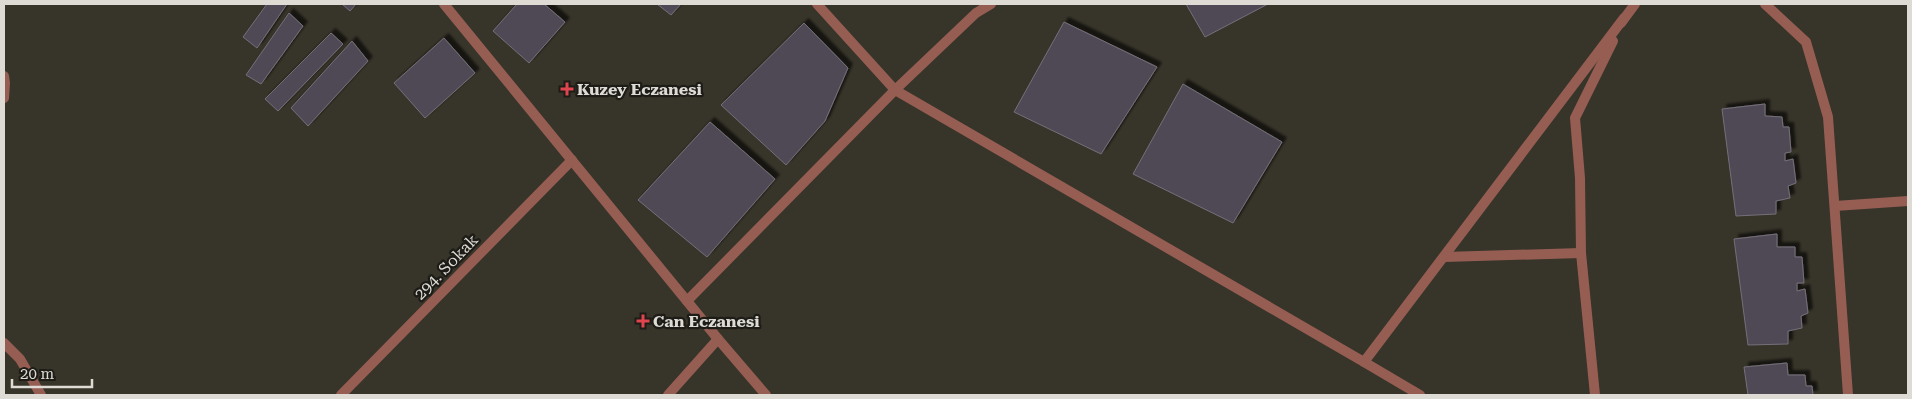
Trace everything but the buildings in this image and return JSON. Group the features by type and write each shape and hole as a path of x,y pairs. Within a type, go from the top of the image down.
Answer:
{"street":[{"path":"444,4 766,395"},
{"path":"817,4 894,90 1420,395"},
{"path":"687,301 894,90 976,13 991,4"},
{"path":"1364,362 1635,4"},
{"path":"1765,4 1806,42 1828,117 1848,395"},
{"path":"1595,395 1581,253 1580,178 1575,118 1624,18"},
{"path":"4,76 4,98"},
{"name":"294. Sokak","path":"342,395 572,160"},
{"path":"1835,206 1908,201"},
{"path":"1444,257 1581,253"},
{"path":"668,395 718,339"},
{"path":"4,343 20,359 41,395"}],"place":[{"name":"Kuzey Eczanesi","path":"567,89"},
{"name":"Can Eczanesi","path":"643,321"}]}
